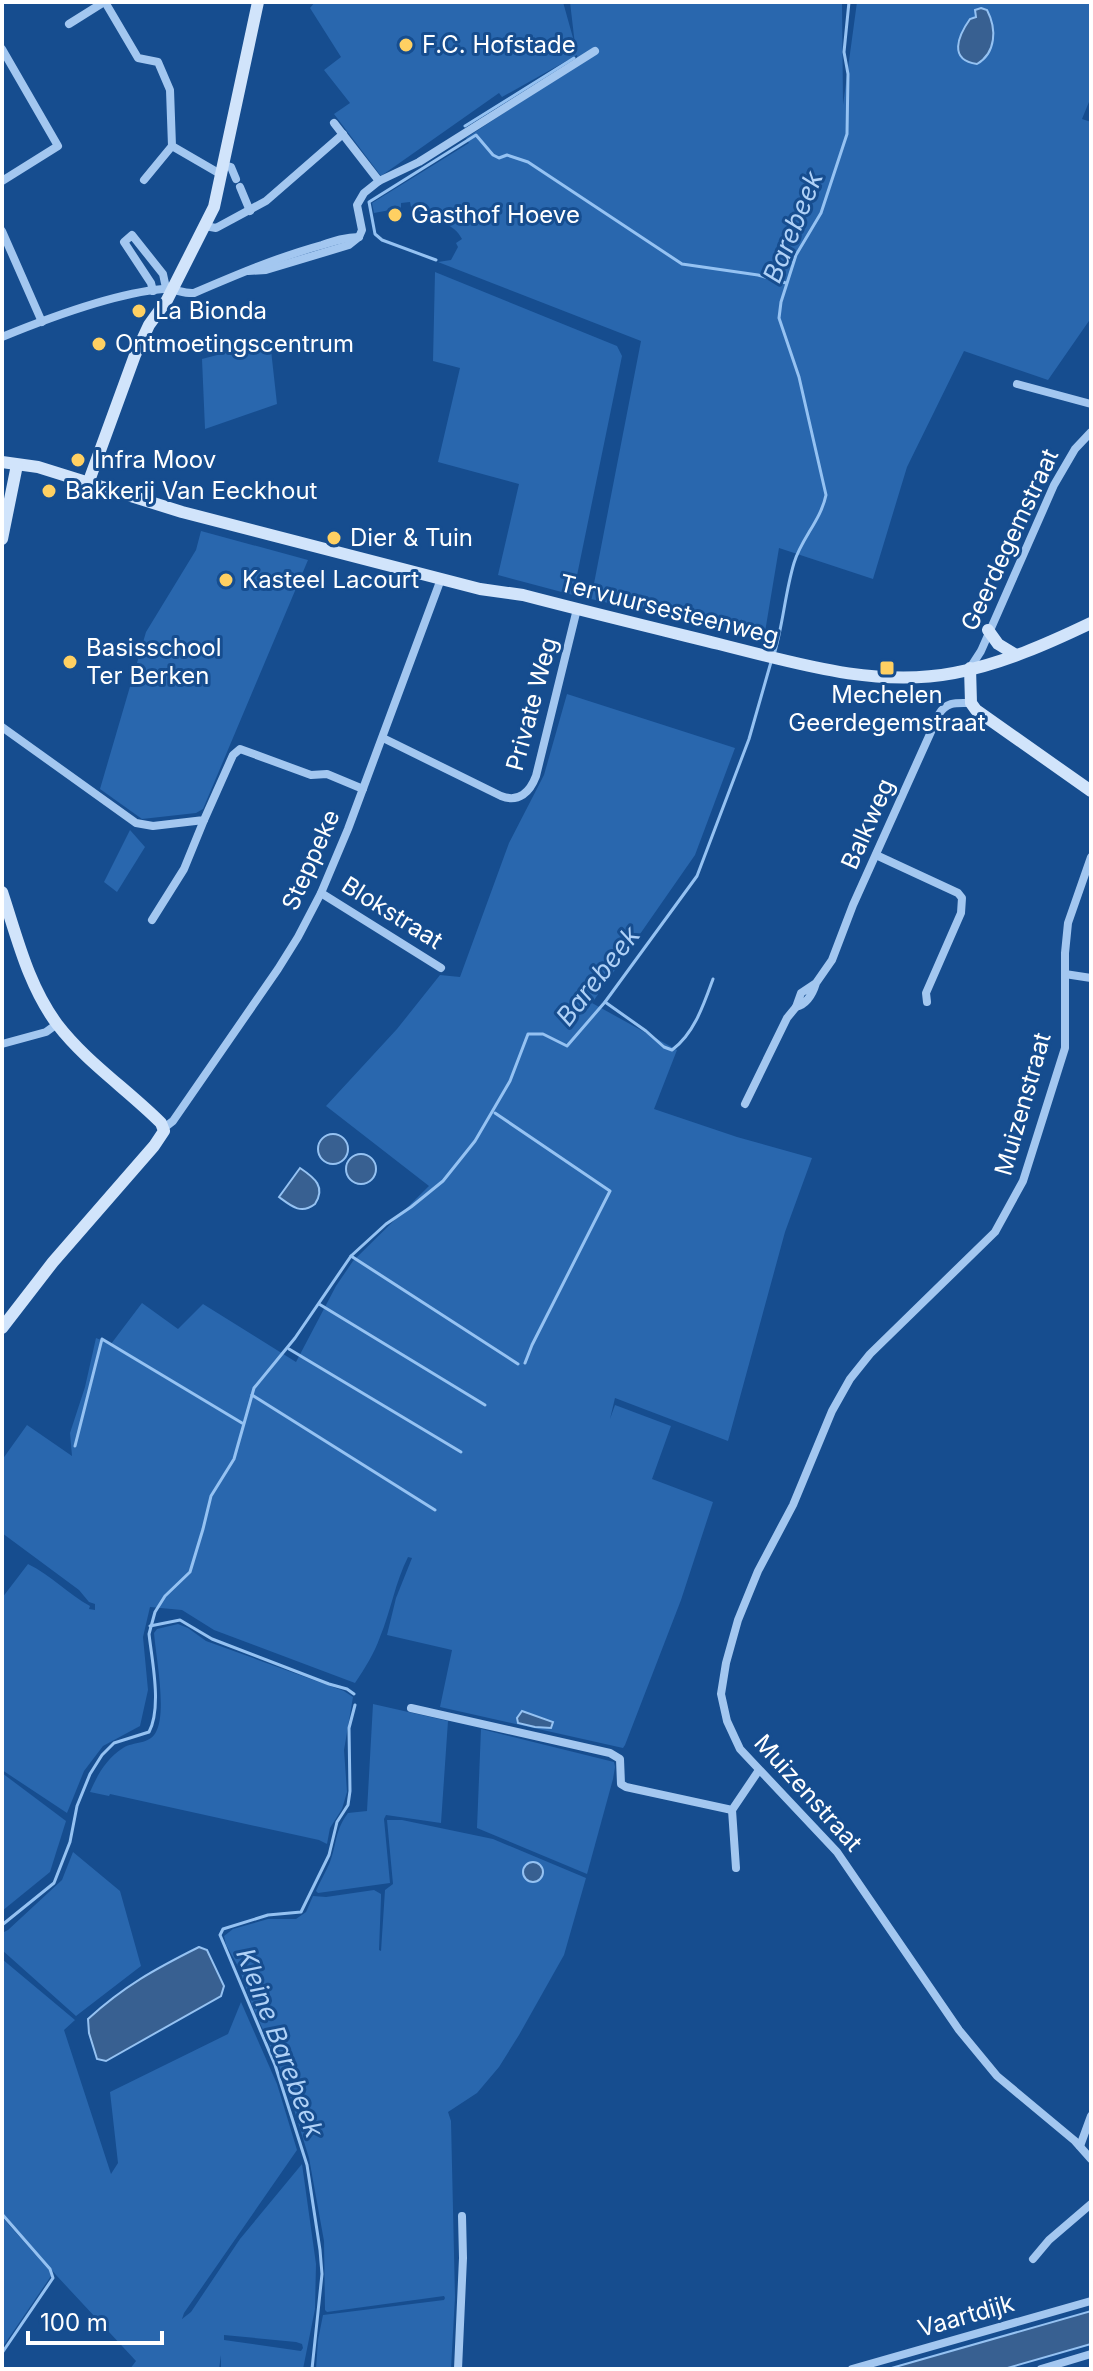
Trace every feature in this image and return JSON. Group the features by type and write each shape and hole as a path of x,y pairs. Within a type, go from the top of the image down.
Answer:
{"street":[{"path":"69,24 104,2 138,58 158,62 170,90 172,146 144,180"},
{"path":"87,486 135,355 214,207 258,2"},
{"path":"2,49 58,146 2,181"},
{"path":"2,337 134,293 169,289 194,293 256,265 278,262 359,237 362,230 358,200 379,181 419,162 595,51"},
{"path":"334,123 379,181"},
{"path":"205,226 216,228 250,211 275,194 343,134"},
{"path":"172,146 223,170 231,167 250,211"},
{"path":"2,231 42,322"},
{"path":"153,291 124,242 132,235 163,274 169,289"},
{"path":"1017,384 1091,404"},
{"name":"Geerdegemstraat","path":"970,668 981,651 1054,485 1075,449 1091,432"},
{"name":"Tervuursesteenweg","path":"2,462 38,467 87,486 441,579 785,661 868,677 955,673 1016,655 1091,623"},
{"path":"2,539 17,465"},
{"name":"Steppeke","path":"164,1128 173,1121 278,969 321,893 383,738 441,579"},
{"name":"Private Weg","path":"383,738 501,796 512,799 523,796 536,776 577,609"},
{"path":"988,630 1001,647 1016,655"},
{"path":"970,668 971,703 979,714 1091,791"},
{"name":"Balkweg","path":"745,1104 801,993 816,983 832,960 939,714 950,703 971,703"},
{"path":"2,727 136,823 153,826 204,820"},
{"path":"152,920 184,869 233,755 240,749 311,775 327,774 363,789"},
{"path":"876,855 958,893 962,898 961,913 926,993 927,1002"},
{"name":"Muizenstraat","path":"1091,857 1068,923 1065,1048 1029,1166 1014,1201 995,1232 870,1354 850,1379 832,1411 793,1505 758,1571 738,1620 721,1694 727,1721 740,1749 837,1852 976,2052 997,2076 1080,2146 1091,2159"},
{"path":"2,892 26,966 57,1024 164,1128 154,1146 53,1262 2,1328"},
{"name":"Blokstraat","path":"321,893 441,968"},
{"path":"1065,974 1091,978"},
{"path":"2,1044 46,1032 57,1024"},
{"path":"411,1708 614,1755 620,1759 621,1784 626,1787 732,1810"},
{"path":"736,1868 732,1810 759,1770"},
{"path":"1080,2146 1091,2116"},
{"path":"1033,2259 1049,2240 1091,2204"},
{"path":"458,2369 462,2216"},
{"name":"Vaartdijk","path":"852,2369 1091,2301"},
{"path":"1041,2369 1091,2354"}],"shaded area":[{"path":"315,2 563,2 575,45 570,2 842,2 843,105 857,2 1091,2 1091,97 1082,119 1091,122 1091,318 1048,380 964,351 907,467 873,579 779,548 764,638 591,599 641,341 438,262 451,260 458,247 456,243 462,239 454,229 438,221 420,218 418,206 411,207 410,202 401,203 401,208 374,213 372,203 469,143 466,138 578,64 577,55 502,97 499,93 381,176 334,114 350,103 324,70 341,57 310,8"},
{"path":"975,10 987,10 990,17 993,40 988,54 977,64 962,58 958,46 970,19 976,17"},
{"path":"435,272 617,346 622,356 573,595 498,575 519,484 438,462 460,368 433,361"},
{"path":"270,341 277,404 205,429 202,359"},
{"path":"201,531 308,560 203,809 196,813 142,819 100,789 146,632 196,550"},
{"path":"567,694 735,748 695,855 592,1003 677,1050 654,1109 812,1158 785,1232 728,1441 615,1398 610,1419 615,1405 671,1426 652,1479 713,1502 681,1600 625,1745 623,1748 440,1707 452,1650 387,1635 396,1598 412,1558 408,1557 378,1643 355,1683 214,1630 182,1610 150,1607 143,1637 148,1690 140,1726 103,1746 84,1771 67,1813 2,1770 2,1598 28,1564 90,1606 89,1609 95,1610 95,1604 2,1533 2,1460 27,1425 72,1456 70,1433 96,1338 111,1344 142,1303 178,1329 203,1304 296,1362 336,1286 353,1261 429,1186 326,1106 397,1029 440,975 460,977 509,843 544,775"},
{"path":"130,830 145,847 117,892 104,882"},
{"path":"333,1134 344,1138 348,1149 344,1160 333,1164 322,1160 318,1149 322,1138"},
{"path":"361,1154 372,1158 376,1169 372,1180 361,1184 350,1180 346,1169 350,1158"},
{"path":"300,1168 314,1179 319,1188 315,1204 305,1209 292,1206 279,1197"},
{"path":"178,1624 206,1641 344,1691 353,1697 344,1750 347,1792 342,1809 330,1828 327,1844 90,1792 99,1773 112,1757 127,1746 149,1739 156,1732 161,1698 154,1633 157,1629"},
{"path":"373,1704 448,1721 441,1823 386,1815 390,1883 318,1893 316,1891 330,1862 344,1819 348,1813 367,1811"},
{"path":"522,1711 553,1722 551,1728 518,1723 517,1718"},
{"path":"481,1729 614,1762 613,1779 587,1874 477,1828"},
{"path":"2,1773 66,1821 50,1872 2,1911"},
{"path":"387,1820 402,1820 493,1839 586,1878 564,1955 519,2035 499,2067 477,2093 448,2112 451,2121 455,2297 451,2369 316,2369 323,2315 445,2298 325,2310 324,2241 309,2158 285,2080 224,1936 233,1929 268,1919 296,1919 306,1912 313,1896 374,1890 381,1894 381,1951 385,1890 393,1884"},
{"path":"73,1852 120,1891 141,1966 76,2016 2,1950 2,1933 62,1880"},
{"path":"529,1862 537,1862 543,1872 537,1882 529,1882 523,1876 523,1868"},
{"path":"199,1947 207,1950 224,1986 221,1996 106,2061 97,2059 88,2019 140,1979"},
{"path":"2,1959 75,2020 64,2030 111,2174 118,2163 110,2092 228,2034 241,2002 277,2084 297,2150 182,2319 191,2312 240,2239 302,2164 316,2264 315,2309 303,2369 221,2369 221,2355 219,2369 130,2369 136,2361 2,2212","holes":["224,2335 302,2344 301,2351 224,2340"]},
{"path":"2,2217 51,2276 2,2348"},
{"path":"1091,2311 1091,2344 1004,2369 888,2369"}],"waterway":[{"name":"Barebeek","path":"774,655 794,563 826,495 799,377 779,318 796,255 821,213 847,134 848,74 844,52 849,2"},
{"path":"465,126 574,58"},
{"path":"436,260 382,240 375,234 369,202 476,135 493,155 499,158 507,155 528,162 682,264 758,275 786,283"},
{"name":"Barebeek","path":"2,1925 54,1883 70,1842 77,1806 90,1774 102,1755 114,1743 149,1732 156,1697 149,1634 155,1612 165,1596 190,1572 211,1496 234,1459 254,1388 295,1338 351,1256 386,1224 443,1181 475,1141 510,1081 528,1034 543,1034 567,1046 605,1002 697,876 749,739 771,662"},
{"path":"605,1002 672,1050 692,1027 713,979"},
{"path":"495,1113 610,1191 525,1363"},
{"path":"351,1256 518,1364"},
{"path":"319,1304 485,1405"},
{"path":"75,1446 102,1339 242,1423"},
{"path":"289,1349 461,1452"},
{"path":"252,1395 435,1510"},
{"path":"150,1626 180,1620 212,1639 354,1694"},
{"name":"Kleine Barebeek","path":"312,2369 322,2274 307,2165 275,2065 220,1935 223,1929 268,1915 301,1912 329,1855 337,1822 348,1805 349,1728 355,1705"},
{"path":"2,2214 50,2269 53,2278 2,2353"}],"place":[{"name":"F.C. Hofstade","path":"406,45"},
{"name":"Gasthof Hoeve","path":"395,215"},
{"name":"La Bionda","path":"139,311"},
{"name":"Ontmoetingscentrum","path":"99,344"},
{"name":"Infra Moov","path":"78,460"},
{"name":"Bakkerij Van Eeckhout","path":"49,491"},
{"name":"Dier & Tuin","path":"334,538"},
{"name":"Kasteel Lacourt","path":"226,580"},
{"name":"Basisschool Ter Berken","path":"70,662"},
{"name":"Mechelen Geerdegemstraat","path":"887,668"}]}
